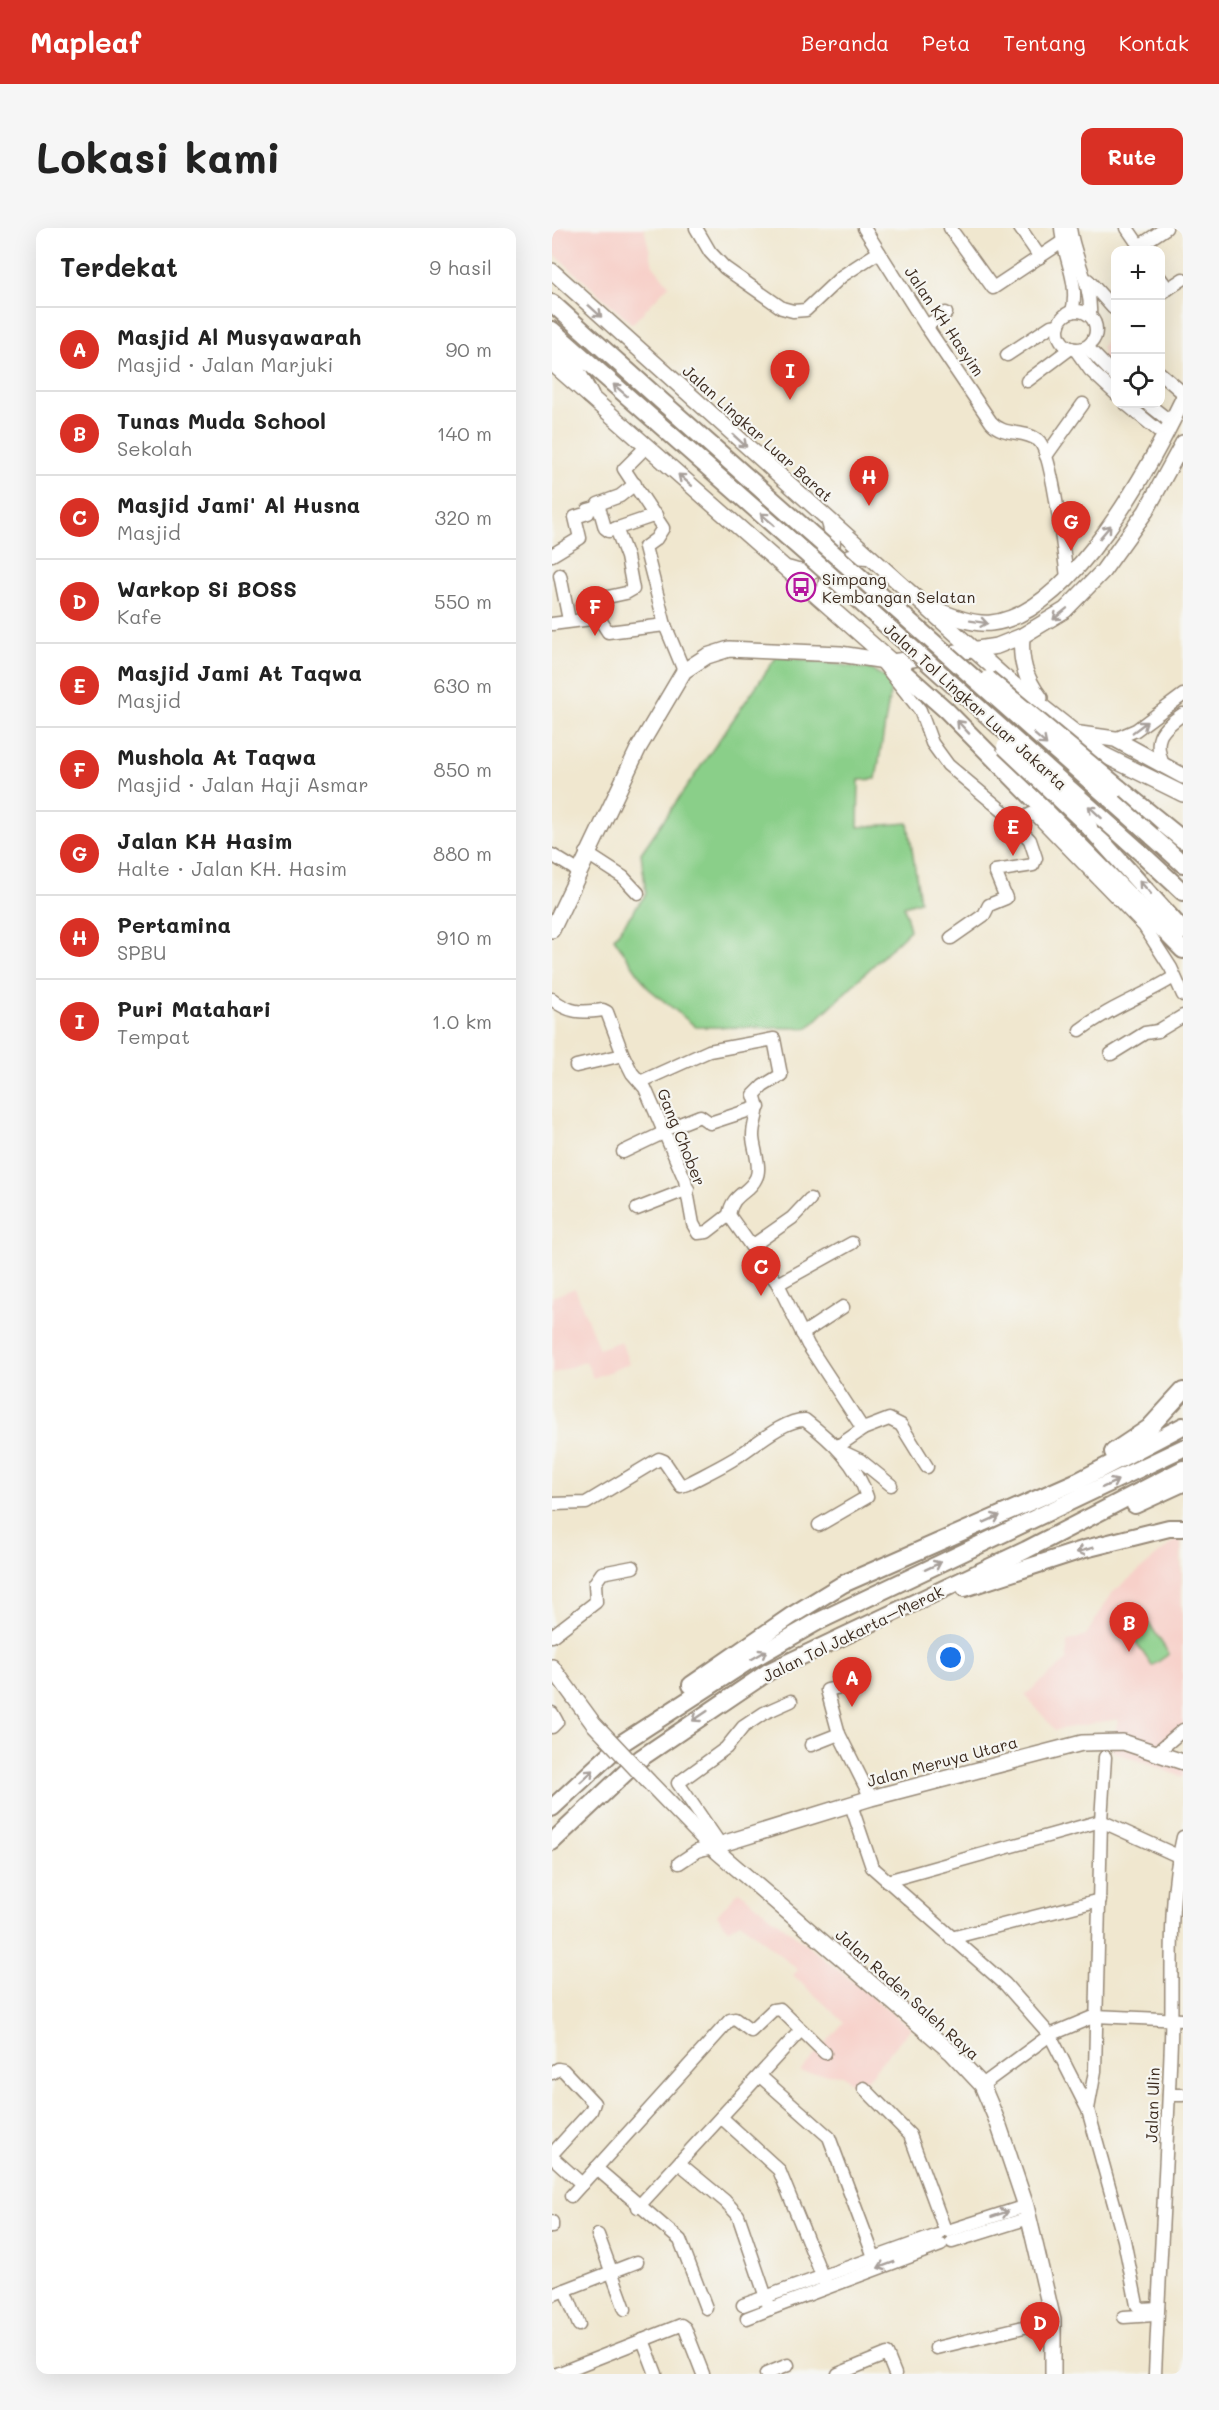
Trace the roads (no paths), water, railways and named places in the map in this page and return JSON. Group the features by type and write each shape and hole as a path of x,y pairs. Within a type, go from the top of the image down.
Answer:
{"highway":[{"name":"Jalan Tol Lingkar Luar Jakarta","path":"552,303 1183,892"},
{"name":"Jalan Tol Lingkar Luar Jakarta","path":"552,330 1183,864"},
{"path":"552,346 576,370 590,395"},
{"path":"865,595 930,631 1183,840"},
{"path":"865,595 909,658 1089,827 1183,931"},
{"path":"886,662 946,710 1183,950"},
{"path":"1036,1500 1149,1428 1183,1391"},
{"path":"1147,1446 1183,1414"},
{"path":"622,1743 676,1696 791,1616 834,1590 1036,1500 1183,1426"},
{"name":"Jalan Tol Jakarta–Merak","path":"552,1809 622,1743 747,1662 817,1622 1183,1448"},
{"name":"Jalan Tol Jakarta–Merak","path":"552,1842 641,1758 729,1696 808,1651 1026,1550 1183,1469"},
{"path":"1026,1550 1183,1484"},
{"path":"910,1605 1085,1549 1169,1528 1183,1528"}],"main road":[{"name":"Jalan Lingkar Luar Barat","path":"552,272 972,650 1080,734 1102,754 1183,794"},
{"path":"552,363 646,447 861,631 886,662"},
{"path":"923,606 977,622 1005,620 1039,600 1066,577 1113,522 1135,490 1183,399"},
{"path":"552,929 586,853 638,749 684,671 707,656 729,649 840,654 886,662 997,646 1023,636 1052,620 1090,585 1146,511 1183,443"},
{"path":"789,569 801,572 813,570 828,560 834,542 829,521"},
{"path":"809,587 819,594 821,574 832,559 849,551 867,554"},
{"path":"826,601 826,583 837,564 853,555 867,554"},
{"path":"1066,577 1070,587 1077,590 1090,585"},
{"path":"840,654 857,648 861,631"},
{"path":"951,653 955,646 954,634"},
{"path":"1023,636 1021,656 1023,669 1031,686 1049,710"},
{"path":"1080,734 1115,739 1183,776"},
{"name":"Jalan Raden Saleh Raya","path":"552,1667 593,1723 648,1781 716,1846 952,2054 982,2085 998,2123 1027,2212 1053,2320 1053,2374"},
{"name":"Jalan Meruya Utara","path":"716,1846 871,1798 1082,1743 1117,1741 1183,1762"}],"street":[{"path":"696,228 710,252 725,268 782,308 793,311 806,310 842,276 879,252"},
{"name":"Jalan KH Hasyim","path":"864,228 926,326 991,422 1001,431 1038,439 1046,456"},
{"path":"950,228 993,288 1062,242"},
{"path":"1020,228 1040,257"},
{"path":"1007,355 1051,326 1059,325 1072,312 1075,287 1060,228"},
{"path":"1027,381 1096,336 1097,328 1090,315 1089,290 1074,251 1070,228"},
{"path":"1126,228 1139,246"},
{"path":"1143,246 1166,228"},
{"path":"1083,273 1111,306"},
{"path":"1165,291 1183,279"},
{"path":"1072,312 1090,315"},
{"path":"926,326 946,313"},
{"path":"1059,325 1060,339 1078,348 1111,373"},
{"path":"1078,348 1090,370 1111,389"},
{"path":"1165,377 1183,393"},
{"path":"1066,577 1046,456 1083,404"},
{"path":"1133,408 1168,429"},
{"path":"1151,408 1168,429"},
{"path":"646,447 624,466 663,528 656,539 645,547 665,625 684,671"},
{"path":"552,555 580,538 575,517 598,507 598,504 620,496 635,484"},
{"path":"598,507 605,528 609,531 656,515"},
{"path":"593,618 589,601 626,593 633,589 628,563 616,528"},
{"path":"628,563 647,557"},
{"path":"560,575 569,620"},
{"path":"552,624 569,620 601,619 608,632 665,625"},
{"path":"886,662 920,710 932,743 948,765 1015,822 1030,840 1036,858 1034,863 995,870 1006,898 989,905 984,915 951,938"},
{"path":"1115,739 1136,730 1183,695"},
{"path":"1164,767 1158,749 1160,734 1183,714"},
{"path":"1015,822 1031,814 1038,816 1144,926 1171,968 1183,995"},
{"path":"586,853 623,877 638,893"},
{"path":"552,855 578,871"},
{"path":"1080,1030 1119,1004 1152,991 1174,977"},
{"name":"Gang Chober","path":"552,999 569,1011 580,1013 605,1010 623,1055 656,1110 662,1132 688,1188 693,1224 698,1233 707,1232 729,1215"},
{"path":"1111,1054 1145,1033 1158,1031 1183,1016"},
{"path":"640,1082 709,1051 774,1040 782,1075 755,1092 759,1107 753,1134 757,1174 754,1181 733,1200 729,1215 778,1284 802,1334 863,1429"},
{"path":"576,1066 623,1055"},
{"path":"623,1152 700,1116 710,1123 759,1107"},
{"path":"637,1209 688,1188"},
{"path":"752,1246 792,1218 810,1199"},
{"path":"778,1284 852,1243"},
{"path":"802,1334 843,1307"},
{"path":"552,1504 586,1503 659,1459 664,1461 681,1486 733,1460 773,1433 799,1420 805,1420 839,1449 856,1470 867,1497 819,1525"},
{"path":"839,1449 863,1429 883,1420 893,1420 901,1425 927,1467"},
{"path":"839,1449 860,1460 891,1485"},
{"path":"552,1636 595,1603 595,1583 602,1573 633,1568"},
{"path":"850,1685 827,1690 839,1734 871,1798"},
{"path":"679,1863 697,1851 716,1846 678,1783 726,1748 742,1727 764,1713 791,1701"},
{"path":"552,1713 557,1722 552,1727"},
{"path":"1156,1753 1183,1730"},
{"path":"811,1745 839,1734"},
{"path":"1088,2110 1095,2071 1101,1821 1105,1758"},
{"path":"851,1804 868,1861 887,1881 1005,1984 1050,2035 1088,2110 1124,2240 1137,2305 1142,2309 1158,2312"},
{"path":"887,1881 1101,1821 1178,1856"},
{"name":"Jalan Ulin","path":"1155,2374 1169,2096 1177,2020 1174,1906 1178,1856 1183,1837"},
{"path":"951,1938 1100,1900"},
{"path":"571,2196 728,2021 735,2019 752,2030 777,2009 825,2053"},
{"path":"982,2085 1050,2035 1095,2016 1177,2020"},
{"path":"638,2207 801,2030"},
{"path":"552,2073 558,2069 563,2070 592,2100 594,2106 552,2156 582,2184"},
{"path":"760,2076 829,2136 874,2258"},
{"path":"864,2088 910,2135 944,2236"},
{"path":"1169,2096 1183,2095"},
{"path":"721,2117 779,2170 824,2282"},
{"path":"679,2163 725,2200 738,2215 770,2309"},
{"path":"596,2168 638,2207 680,2240 706,2308"},
{"path":"747,2318 874,2258 1027,2212"},
{"path":"552,2222 552,2227"},
{"path":"598,2235 625,2309"},
{"path":"742,2305 766,2296 824,2282 944,2236"},
{"path":"552,2295 637,2262"},
{"path":"565,2290 579,2325"},
{"path":"1124,2317 1158,2312"},
{"path":"936,2348 1053,2320"},
{"path":"557,2374 587,2369 643,2340 683,2326 703,2374"},
{"path":"643,2340 656,2374"},
{"path":"838,2374 860,2370 886,2354 895,2374"},
{"path":"766,2374 788,2365"}],"place":[{"name":"Puri Matahari","path":"790,400"},
{"name":"Pertamina","path":"869,506"},
{"name":"Jalan KH Hasim","path":"1071,551"},
{"name":"Simpang Kembangan Selatan","path":"801,587"},
{"name":"Mushola At Taqwa","path":"595,636"},
{"name":"Masjid Jami At Taqwa","path":"1013,856"},
{"name":"Masjid Jami' Al Husna","path":"761,1296"},
{"name":"Tunas Muda School","path":"1129,1652"},
{"name":"Masjid Al Musyawarah","path":"852,1707"},
{"name":"Warkop Si BOSS","path":"1040,2352"}]}
